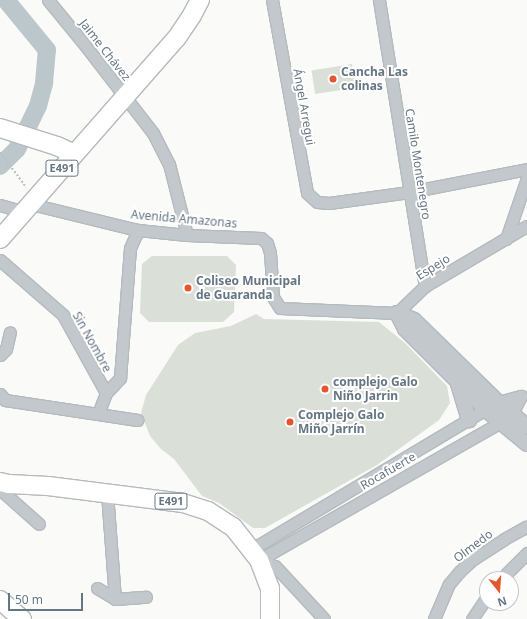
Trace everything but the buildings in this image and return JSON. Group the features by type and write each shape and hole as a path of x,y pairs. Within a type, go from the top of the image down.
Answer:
{"main road":[{"name":"E491","path":"0,239 176,39 200,0"},
{"path":"0,128 57,146 74,154"},
{"name":"E491","path":"0,482 107,493 183,503 208,511 233,527 256,554 270,588 270,619"},
{"path":"0,600 22,619"}],"street":[{"name":"Jaime Chávez","path":"48,0 153,133 169,164 187,235"},
{"name":"Ángel Arregui","path":"272,0 307,193 317,202 329,203 409,192"},
{"name":"Camilo Montenegro","path":"379,0 425,286"},
{"path":"409,192 527,169"},
{"path":"506,239 527,178"},
{"name":"Avenida Amazonas","path":"0,205 27,208 138,230 187,235 261,238 267,243 270,253 272,297 280,308 397,313"},
{"name":"Espejo","path":"397,313 425,286 527,226"},
{"path":"98,414 106,394 120,378 130,248 138,230"},
{"name":"Sin Nombre","path":"0,260 63,315 106,394"},
{"path":"397,313 405,329 456,378 486,410 527,426"},
{"path":"397,313 414,320 498,402 506,418 527,444"},
{"path":"0,355 6,349 10,332"},
{"path":"456,378 461,390 469,420"},
{"name":"Rocafuerte","path":"256,554 498,402 524,393"},
{"name":"Rocafuerte","path":"256,554 506,418 524,393"},
{"path":"0,394 5,400 138,420"},
{"path":"0,488 39,524"},
{"path":"107,493 115,599"},
{"name":"Olmedo","path":"434,619 449,584 459,572 472,560 527,526"},
{"path":"509,571 527,553"},
{"path":"256,554 275,566 324,619"},
{"path":"97,588 115,599 146,597"},
{"path":"472,619 479,609"}],"path":[{"path":"0,152 26,187"}],"shaded area":[{"name":"Cancha Las colinas","path":"352,64 356,88 315,94 312,70"},
{"name":"Coliseo Municipal de Guaranda","path":"152,256 227,256 236,265 234,312 223,322 149,322 140,313 142,264"},
{"name":"Complejo Galo Miño Jarrín","path":"256,314 264,319 379,322 405,343 447,386 450,403 439,420 377,465 265,528 253,528 219,503 202,496 174,459 161,449 150,436 141,413 146,395 178,345 195,333 231,326"}],"waterway":[{"path":"0,166 17,149 38,106 44,83 47,50 6,0"}],"place":[{"name":"Cancha Las colinas","path":"333,79"},
{"name":"Coliseo Municipal de Guaranda","path":"188,288"},
{"name":"complejo Galo Niño Jarrin","path":"325,389"},
{"name":"Complejo Galo Miño Jarrín","path":"290,422"}]}
